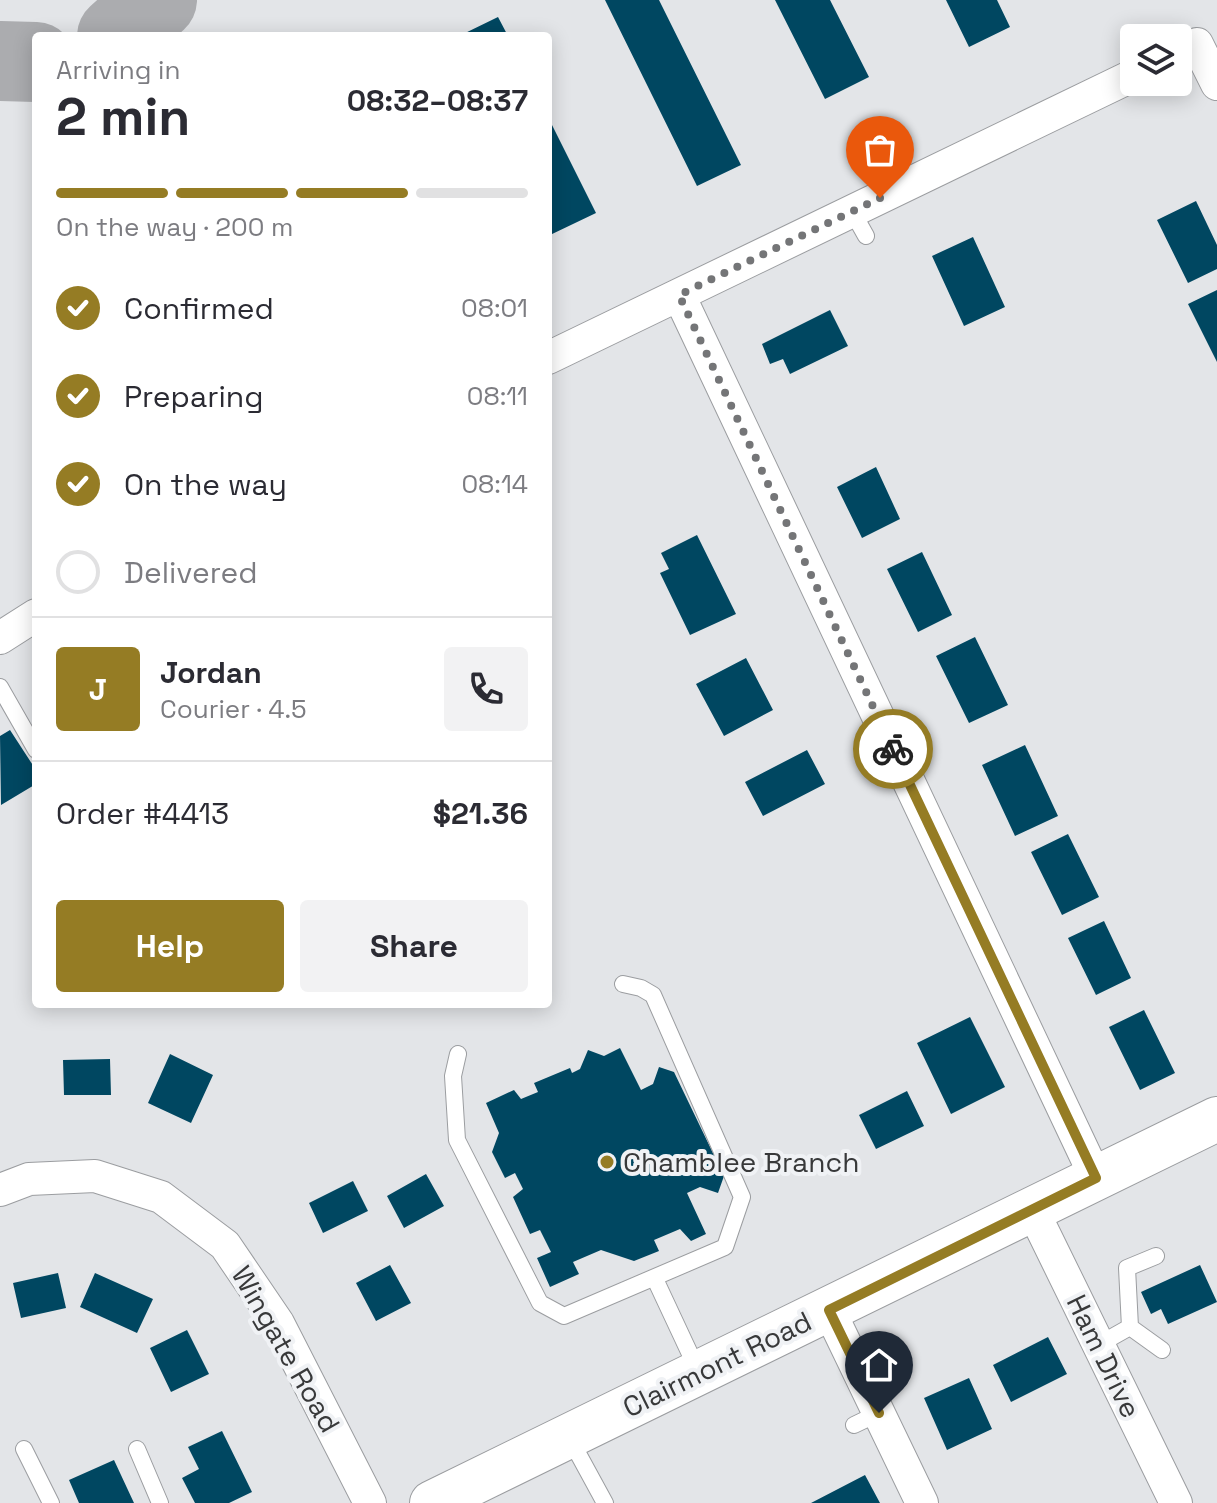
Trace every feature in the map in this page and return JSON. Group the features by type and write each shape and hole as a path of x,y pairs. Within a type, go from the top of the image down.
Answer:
{"main road":[{"name":"Clairmont Road","path":"432,1503 1217,1119"}],"street":[{"path":"1197,44 1217,84"},
{"path":"552,356 679,295 859,224 1120,83"},
{"path":"679,295 1096,1178"},
{"path":"0,638 32,618"},
{"name":"Wingate Road","path":"0,1190 29,1179 95,1176 161,1197 225,1245 278,1323 370,1503"},
{"name":"Ham Drive","path":"1032,1209 1176,1503"},
{"path":"829,1310 867,1419 922,1503"}],"lane":[{"path":"0,687 32,743"},
{"path":"458,1054 453,1076 457,1140 540,1303 564,1316 655,1279 725,1247 742,1197 653,995 641,988 623,984"},
{"path":"1130,1327 1127,1268 1156,1256"},
{"path":"655,1279 698,1373"},
{"path":"1098,1345 1130,1327"},
{"path":"1130,1327 1162,1350"},
{"path":"569,1436 605,1503"},
{"path":"24,1449 51,1503"},
{"path":"137,1449 160,1503"}],"building":[{"path":"605,0 659,0 741,165 697,186"},
{"path":"775,0 830,0 869,77 825,99"},
{"path":"946,0 997,0 1010,27 969,47"},
{"path":"498,17 506,32 467,32"},
{"path":"552,125 596,213 552,234"},
{"path":"1196,201 1217,245 1217,269 1188,283 1157,220"},
{"path":"973,237 1005,307 964,326 932,256"},
{"path":"1217,290 1217,362 1188,304"},
{"path":"830,310 848,346 790,374 783,359 770,364 762,344"},
{"path":"876,467 900,519 862,538 837,487"},
{"path":"697,535 736,614 690,635 660,573 669,569 661,553"},
{"path":"922,552 952,615 918,632 887,569"},
{"path":"975,637 1008,705 969,723 936,656"},
{"path":"746,658 773,710 724,736 696,684"},
{"path":"10,730 32,764 32,786 1,805 0,736"},
{"path":"1025,745 1058,816 1015,836 982,765"},
{"path":"807,750 825,784 763,816 745,782"},
{"path":"1068,834 1099,897 1062,915 1031,852"},
{"path":"1104,921 1131,978 1096,995 1068,938"},
{"path":"1144,1010 1175,1073 1140,1090 1109,1027"},
{"path":"970,1017 1005,1087 951,1114 917,1043"},
{"name":"Chamblee Branch","path":"620,1048 641,1090 653,1084 659,1067 674,1072 724,1176 718,1193 700,1187 687,1193 706,1234 691,1241 680,1229 654,1240 659,1251 634,1261 601,1250 573,1262 579,1274 550,1287 537,1258 551,1252 540,1230 530,1234 513,1197 523,1189 515,1173 505,1178 492,1152 499,1133 486,1103 514,1090 521,1099 538,1092 534,1083 570,1068 572,1073 580,1069 588,1050 604,1056"},
{"path":"170,1054 213,1075 191,1123 148,1103"},
{"path":"110,1059 111,1095 64,1095 63,1060"},
{"path":"907,1091 924,1126 876,1149 859,1115"},
{"path":"426,1174 444,1206 404,1228 387,1196"},
{"path":"353,1181 368,1211 323,1233 309,1203"},
{"path":"390,1265 411,1303 376,1321 356,1283"},
{"path":"1200,1265 1217,1302 1168,1324 1161,1309 1151,1314 1141,1292"},
{"path":"58,1273 66,1308 21,1318 13,1283"},
{"path":"95,1273 153,1299 137,1333 80,1307"},
{"path":"187,1330 209,1374 171,1392 150,1348"},
{"path":"1048,1337 1067,1374 1011,1402 993,1365"},
{"path":"969,1378 992,1429 947,1450 924,1398"},
{"path":"222,1431 252,1492 229,1503 195,1503 182,1478 199,1469 188,1447"},
{"path":"114,1460 134,1503 79,1503 69,1480"},
{"path":"865,1475 880,1503 811,1503"}],"taxiway":[{"path":"121,32 157,0"},
{"path":"0,61 32,62"}],"way so far":[{"path":"880,198 679,295 893,749"}],"place":[{"name":"Chamblee Branch","path":"607,1162"}],"route":[{"path":"879,1413 829,1310 1096,1178 893,749"}]}
